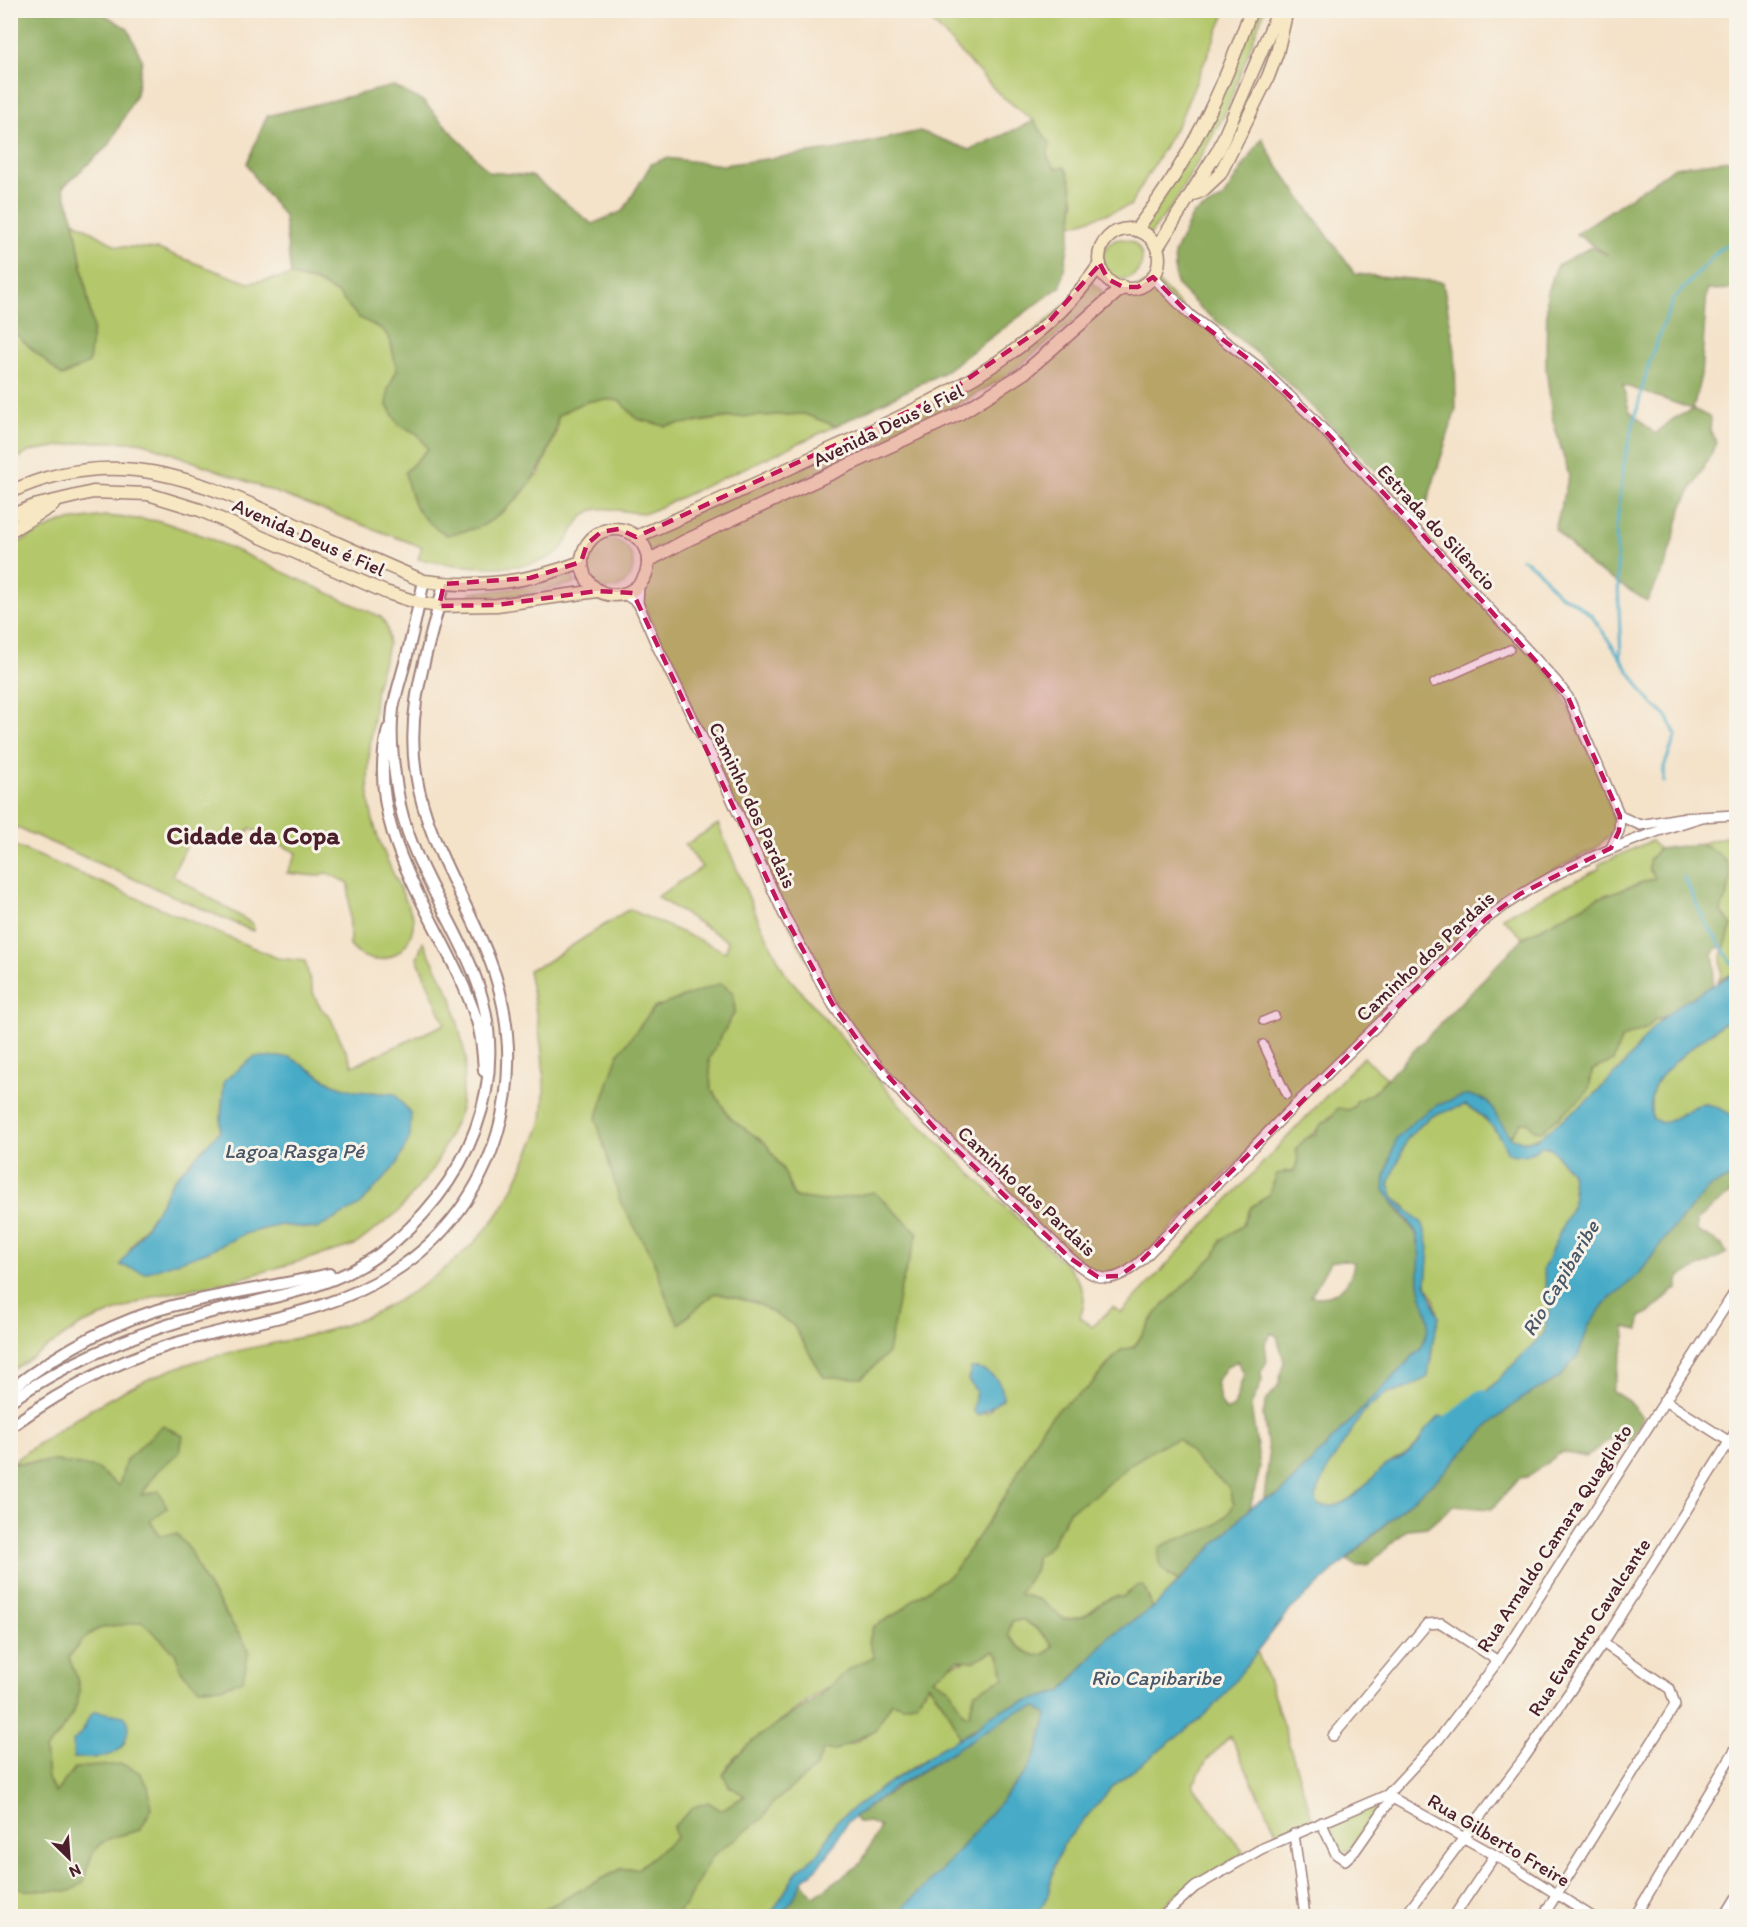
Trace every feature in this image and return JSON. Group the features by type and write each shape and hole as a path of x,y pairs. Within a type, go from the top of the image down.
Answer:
{"main road":[{"path":"1137,230 1174,178 1215,105 1251,10"},
{"path":"1157,248 1191,195 1236,114 1279,10"},
{"path":"1191,195 1203,190 1220,174 1268,77 1277,53 1287,10"},
{"path":"1137,230 1152,240 1157,248 1158,268 1153,277 1138,287 1123,288 1108,279 1100,264 1103,245 1117,231 1137,230"},
{"name":"Avenida Deus é Fiel","path":"636,537 863,435 944,395 1001,359 1045,326 1069,304 1100,264"},
{"name":"Avenida Deus é Fiel","path":"648,561 683,542 959,414 1024,373 1123,288"},
{"name":"Avenida Deus é Fiel","path":"10,492 48,477 74,471 126,468 166,473 222,492 424,581 444,584 469,586 510,582 550,573 581,562"},
{"name":"Avenida Deus é Fiel","path":"10,516 34,506 67,497 112,491 164,497 211,515 385,592 419,603 439,606 497,605 597,591"},
{"path":"10,531 67,497"},
{"path":"619,529 636,537 647,552 648,561 647,572 639,585 624,594 606,595 597,591 585,579 581,562 587,544 601,532 619,529"}],"street":[{"name":"Estrada do Silêncio","path":"1153,277 1190,315 1259,367 1312,417 1556,681 1568,698 1620,816"},
{"path":"424,581 383,756 384,796 387,818 406,868 467,994 480,1033 486,1091"},
{"path":"10,1427 40,1405 84,1380 129,1360 190,1338 321,1307 365,1289 404,1264 448,1225 486,1165 499,1131 508,1088 510,1054 508,1024 489,958 443,861 425,815 416,774 413,746 415,698 444,584"},
{"name":"Caminho dos Pardais","path":"639,585 638,603 784,915 834,1005 864,1049 938,1132 1070,1258 1098,1277 1110,1279 1119,1276 1142,1260 1290,1110 1486,919 1520,894 1611,848 1702,817"},
{"path":"624,594 638,603"},
{"path":"1434,683 1510,649"},
{"path":"10,1401 50,1376 110,1345 192,1317 292,1293 356,1268 403,1234 429,1210 448,1184 475,1130 486,1091 491,1047 486,1013 474,972 405,824 394,758 393,708"},
{"path":"1611,848 1620,831 1620,816 1640,825 1737,815"},
{"path":"1263,1021 1275,1016"},
{"path":"1263,1044 1287,1095"},
{"path":"10,1390 45,1363 80,1343 170,1306 356,1268"},
{"name":"Rua Arnaldo Camara Quaglioto","path":"1321,1822 1336,1854 1344,1860 1355,1851 1390,1796 1440,1739 1498,1661 1737,1290"},
{"path":"1664,1400 1730,1442"},
{"name":"Rua Evandro Cavalcante","path":"1405,1917 1465,1838 1603,1643 1737,1431"},
{"path":"1333,1736 1427,1624 1441,1623 1498,1661"},
{"path":"1544,1917 1666,1720 1675,1701 1670,1689 1603,1643"},
{"path":"1635,1917 1737,1748"},
{"path":"1162,1917 1180,1899 1204,1881 1294,1834 1390,1796"},
{"name":"Rua Gilberto Freire","path":"1390,1796 1495,1855 1591,1917"},
{"path":"1294,1834 1305,1917"},
{"path":"1454,1917 1495,1855"},
{"path":"1725,1917 1737,1898"}],"highlighted area":[{"path":"1100,264 1108,279 1123,287 1138,287 1153,277 1190,315 1259,367 1312,417 1424,536 1568,697 1620,816 1619,831 1611,848 1520,894 1486,919 1142,1260 1119,1276 1098,1277 1070,1258 938,1132 864,1049 833,1005 784,915 633,593 597,591 497,605 439,606 444,584 530,578 581,562 587,544 601,532 619,529 636,537 944,395 1045,326"}],"green space":[{"path":"11,10 99,11 128,29 142,60 136,94 110,144 63,187 74,221 93,328 89,363 62,376 11,330"},
{"path":"922,11 1226,11 1180,120 1130,206 1070,226 1075,200 1047,157 1050,144 1034,121 999,94"},
{"path":"1254,11 1264,11 1226,112 1174,203 1149,236 1136,225 1199,135"},
{"path":"393,86 423,101 489,172 532,176 592,224 623,211 651,164 666,158 723,165 838,149 920,131 970,150 1034,121 1050,144 1047,157 1055,168 1065,167 1073,194 1072,225 1061,286 944,372 836,426 804,414 731,417 665,426 637,419 620,401 595,400 580,404 558,416 549,449 542,464 533,479 511,505 484,525 447,535 422,516 410,494 405,472 428,449 418,434 399,425 387,406 388,389 397,370 390,339 383,330 358,317 338,294 317,282 291,276 284,216 258,183 247,163 267,116"},
{"path":"1262,138 1274,161 1355,274 1443,282 1455,351 1456,409 1426,506 1413,507 1263,358 1200,308 1176,284 1174,254 1193,214 1222,199"},
{"path":"1736,159 1736,289 1707,290 1701,375 1693,409 1711,418 1710,431 1717,443 1683,505 1665,567 1647,601 1590,566 1555,529 1569,476 1552,417 1546,367 1547,294 1557,265 1591,247 1608,255 1576,234 1675,167","holes":["1623,385 1692,409 1673,419 1655,434 1629,410"]},
{"path":"74,221 116,246 158,249 248,283 291,276 317,282 338,294 358,317 383,330 390,339 397,370 388,389 399,425 418,434 428,449 405,472 538,476 556,434 558,416 573,407 595,400 620,401 637,419 694,423 731,417 804,414 836,426 649,512 603,509 589,512 580,520 558,552 529,564 510,567 470,566 418,559 422,547 141,442 87,442 30,451 11,463 11,330 13,332 93,328"},
{"path":"1122,239 1130,240 1136,245 1141,251 1141,267 1136,273 1130,278 1122,279 1114,278 1108,273 1103,267 1102,259 1103,251 1108,245 1114,240"},
{"path":"1153,277 1190,315 1259,367 1556,681 1604,783 1616,829 1595,849 1533,881 1477,921 1132,1268 1098,1277 1009,1200 864,1049 798,943 638,593 652,558 990,396 1104,303 1146,283"},
{"path":"1091,281 1104,293 1070,325 1004,378 930,420 647,553 640,538 995,367"},
{"path":"105,516 160,521 207,537 381,617 386,626 388,646 376,686 369,759 369,797 380,843 413,917 413,929 409,940 393,956 372,959 361,955 350,946 349,883 327,873 316,876 287,873 297,853 250,828 239,847 211,840 190,839 172,875 253,924 253,931 11,825 11,546 61,522"},
{"path":"608,539 617,541 628,550 633,564 631,573 622,584 608,589 599,587 588,578 583,564 585,555 594,544"},
{"path":"570,574 576,583 528,594 467,600 470,593 528,587"},
{"path":"718,824 757,917 785,973 902,1107 1069,1268 1083,1291 1084,1303 1080,1317 1092,1327 1113,1307 1121,1313 1363,1057 1387,1078 1352,1108 1330,1116 1304,1140 1294,1171 1285,1171 1272,1184 1269,1195 1251,1207 1242,1226 1221,1240 1215,1255 1158,1311 1134,1347 1113,1358 1089,1387 1061,1407 1043,1426 1004,1498 953,1573 914,1599 901,1611 873,1627 869,1641 874,1658 820,1692 733,1758 729,1786 746,1795 676,1838 637,1869 621,1869 535,1916 383,1916 375,1911 361,1916 11,1916 11,1886 24,1890 84,1882 95,1849 116,1836 140,1830 122,1764 99,1767 55,1794 48,1779 45,1749 59,1735 79,1690 69,1657 86,1636 108,1626 142,1622 176,1653 182,1672 249,1650 202,1577 191,1551 159,1535 150,1521 167,1508 141,1496 157,1471 179,1452 119,1486 56,1461 11,1463 76,1418 146,1380 217,1355 322,1332 363,1318 417,1289 466,1250 493,1221 503,1206 541,1124 544,1100 543,1063 528,970 545,963 629,909 726,952 728,941 657,897 702,867 685,845","holes":["733,993 735,1011 709,1059 711,1088 730,1118 766,1144 784,1171 794,1197 824,1202 874,1192 918,1233 901,1286 824,1377 793,1325 757,1303 715,1293 679,1324 668,1302 653,1259 620,1201","971,1368 996,1402 988,1413 973,1411 976,1391 968,1380"]},
{"path":"1725,837 1736,837 1736,972 1718,981 1722,975 1721,957 1728,936 1727,917 1721,912 1729,889 1729,873 1719,855 1698,844"},
{"path":"1651,841 1659,849 1649,860 1655,878 1597,898 1523,938 1502,917 1599,869 1599,864"},
{"path":"11,844 277,958 305,961 319,1006 329,1015 353,1066 445,1024 417,958 423,942 452,998 466,1058 460,1112 434,1168 398,1212 355,1245 232,1281 155,1296 81,1325 11,1371","holes":["290,1057 333,1084 355,1091 395,1094 317,1229 280,1225 244,1234 208,1251 130,1248 159,1207 172,1181 220,1131 222,1100"]},
{"path":"1698,844 1714,851 1729,868 1730,884 1721,912 1732,925 1725,947 1717,948 1713,955 1715,968 1712,985 1666,1016 1654,1020 1647,1028 1622,1038 1613,1061 1592,1070 1589,1090 1584,1096 1541,1131 1534,1130 1528,1122 1521,1122 1510,1137 1487,1101 1468,1095 1415,1120 1385,1176 1392,1202 1416,1233 1420,1253 1419,1283 1428,1309 1430,1329 1421,1348 1279,1495 1264,1499 1269,1456 1263,1414 1267,1399 1278,1387 1284,1361 1277,1336 1271,1333 1265,1343 1267,1361 1261,1372 1262,1381 1251,1406 1260,1468 1250,1508 1179,1581 1159,1563 1160,1547 1211,1528 1227,1515 1234,1504 1228,1486 1203,1467 1179,1439 1161,1445 1132,1463 1091,1498 1070,1510 1050,1546 1036,1557 1036,1568 1019,1594 1040,1600 1064,1619 1082,1617 1107,1599 1123,1597 1137,1586 1143,1585 1153,1608 1110,1636 1061,1692 1007,1707 959,1738 947,1710 928,1684 917,1702 903,1706 892,1702 875,1730 834,1751 824,1749 816,1767 772,1804 763,1818 711,1857 686,1904 676,1914 660,1916 642,1910 619,1916 535,1916 621,1869 637,1869 676,1838 673,1827 694,1807 708,1802 721,1810 745,1796 729,1786 723,1774 732,1762 753,1741 815,1699 849,1669 874,1658 869,1641 873,1627 901,1611 914,1599 953,1573 1004,1498 1043,1426 1061,1407 1089,1387 1121,1350 1134,1347 1158,1311 1215,1255 1221,1240 1242,1226 1251,1207 1269,1195 1277,1174 1294,1171 1298,1161 1296,1149 1304,1140 1316,1134 1320,1125 1328,1121 1338,1108 1348,1110 1354,1107 1356,1101 1373,1093 1523,938 1597,898 1655,878 1649,869 1649,860 1659,849","holes":["1342,1260 1354,1262 1350,1278 1334,1294 1311,1296 1330,1262","1237,1361 1244,1373 1234,1407 1226,1411 1221,1403 1216,1382 1227,1366","1024,1620 1040,1631 1053,1646 1042,1655 1023,1650 1008,1635 1012,1621","994,1651 1000,1657 1004,1678 975,1692 969,1715 963,1713 949,1688 933,1679 958,1660 974,1661"]},
{"path":"721,983 733,993 735,1011 709,1059 711,1088 730,1118 766,1144 784,1171 794,1197 825,1201 874,1192 918,1233 901,1286 888,1353 862,1378 824,1377 793,1325 757,1303 715,1293 679,1324 668,1302 653,1259 620,1201 596,1119 618,1054 654,1008"},
{"path":"1666,1016 1605,1084 1560,1123 1533,1139 1521,1141 1510,1137 1521,1122 1559,1118 1591,1081 1592,1070 1613,1061 1622,1038 1647,1028 1654,1020"},
{"path":"1736,1016 1736,1118 1704,1104 1661,1123 1652,1118 1653,1090 1666,1071 1690,1049"},
{"path":"1465,1105 1491,1125 1508,1153 1532,1153 1542,1146 1551,1148 1571,1173 1574,1197 1547,1291 1550,1307 1544,1334 1486,1392 1472,1399 1463,1408 1461,1419 1452,1424 1446,1419 1432,1426 1410,1452 1396,1459 1351,1499 1329,1507 1318,1505 1315,1497 1330,1463 1364,1411 1387,1393 1406,1389 1431,1361 1439,1317 1434,1299 1426,1284 1427,1268 1406,1207 1394,1198 1389,1184 1407,1139 1429,1117"},
{"path":"1736,1175 1736,1189 1697,1220 1697,1231 1722,1245 1727,1253 1679,1277 1677,1289 1647,1314 1640,1317 1639,1330 1625,1327 1626,1337 1612,1391 1628,1401 1643,1418 1629,1444 1611,1438 1586,1457 1562,1452 1527,1477 1519,1478 1492,1509 1453,1506 1428,1527 1408,1529 1369,1564 1357,1566 1347,1560 1437,1479 1490,1424 1522,1398 1560,1377 1578,1355 1589,1325 1604,1304 1639,1274 1669,1233 1710,1187"},
{"path":"163,1425 183,1436 180,1452 157,1471 141,1495 159,1491 167,1508 150,1521 159,1535 177,1534 191,1551 202,1577 249,1650 243,1680 223,1687 199,1688 182,1672 175,1653 142,1622 100,1629 86,1637 69,1657 78,1681 78,1697 68,1722 45,1750 48,1779 55,1793 75,1768 122,1764 139,1772 148,1786 152,1808 140,1830 116,1836 95,1849 84,1882 71,1891 24,1890 11,1886 11,1464 56,1461 96,1468 119,1486 126,1460"},
{"path":"1179,1438 1203,1467 1228,1486 1234,1504 1218,1524 1195,1534 1168,1575 1179,1581 1153,1608 1143,1585 1129,1591 1123,1597 1112,1597 1084,1616 1071,1619 1064,1619 1040,1600 1019,1594 1036,1568 1036,1557 1050,1546 1070,1510 1091,1498 1132,1463 1161,1445"},
{"path":"1024,1620 1053,1646 1048,1652 1042,1655 1029,1653 1007,1634 1012,1621"},
{"path":"994,1651 1000,1657 1004,1678 995,1684 969,1715 963,1713 948,1688 932,1680 954,1664"},
{"path":"1257,1651 1273,1693 1312,1818 1278,1835 1230,1736 1207,1760 1193,1785 1244,1853 1173,1897 1154,1916 1036,1916 1048,1895 1054,1866 1064,1843 1087,1815 1113,1786 1199,1720"},
{"path":"928,1684 951,1716 959,1738 888,1783 835,1822 820,1852 798,1870 770,1916 662,1916 676,1914 686,1904 710,1857 763,1818 772,1804 816,1767 824,1749 854,1743 875,1730 892,1702 917,1702"},
{"path":"1037,1707 1047,1715 1039,1747 1027,1771 938,1874 894,1916 779,1916 792,1901 802,1882 814,1897 861,1863 880,1827 869,1822 858,1822 854,1817 994,1723 1015,1712"},
{"path":"1382,1799 1386,1801 1351,1849 1344,1852 1338,1850 1328,1824"}],"water":[{"path":"1736,972 1736,1016 1703,1039 1666,1071 1653,1090 1651,1104 1652,1118 1661,1123 1703,1104 1721,1109 1735,1117 1736,1175 1710,1187 1669,1233 1639,1274 1604,1304 1589,1325 1578,1355 1560,1377 1522,1398 1490,1424 1437,1479 1286,1614 1221,1699 1199,1720 1113,1786 1064,1843 1054,1866 1048,1895 1036,1916 894,1916 938,1874 1027,1771 1039,1747 1047,1715 1037,1707 1016,1712 893,1788 847,1822 831,1850 818,1867 803,1880 792,1901 779,1916 770,1916 798,1870 820,1852 835,1822 939,1749 976,1729 988,1717 1007,1707 1061,1692 1110,1636 1153,1608 1250,1508 1264,1499 1279,1495 1421,1348 1429,1319 1419,1281 1420,1252 1417,1235 1415,1229 1384,1190 1385,1176 1396,1140 1415,1120 1439,1104 1468,1095 1487,1101 1510,1137 1524,1142 1537,1139 1592,1097 1623,1066 1654,1026 1679,1005","holes":["1465,1105 1480,1114 1491,1125 1508,1153 1522,1155 1542,1146 1551,1148 1571,1173 1574,1197 1571,1208 1543,1269 1550,1307 1544,1333 1486,1392 1472,1399 1463,1408 1461,1419 1452,1424 1441,1416 1431,1424 1411,1451 1383,1468 1346,1501 1328,1507 1318,1505 1315,1497 1331,1463 1364,1411 1387,1393 1406,1389 1428,1377 1439,1317 1426,1284 1429,1247 1423,1224 1394,1198 1389,1184 1407,1139 1429,1117"]},
{"name":"Lagoa Rasga Pé","path":"254,1057 290,1057 333,1084 355,1091 395,1094 411,1114 410,1137 397,1164 360,1205 317,1229 280,1225 244,1234 209,1251 145,1273 120,1265 159,1207 172,1181 220,1131 224,1081"},
{"path":"971,1368 984,1371 994,1377 1003,1393 1003,1399 977,1415 973,1411 976,1391 968,1380"},
{"path":"95,1711 124,1716 128,1721 124,1743 113,1754 96,1758 74,1758 73,1741 82,1733 90,1715"}],"waterway":[{"path":"1621,659 1616,531 1625,457 1649,362 1673,300 1720,249 1736,240"},
{"path":"1521,558 1537,569 1557,593 1574,602 1592,616 1648,699 1668,718 1676,735 1664,767 1664,782"},
{"path":"1684,877 1704,920 1736,969"},
{"name":"Rio Capibaribe","path":"1432,1440 1482,1400"}],"district":[{"name":"Cidade da Copa","path":"253,835"}]}
